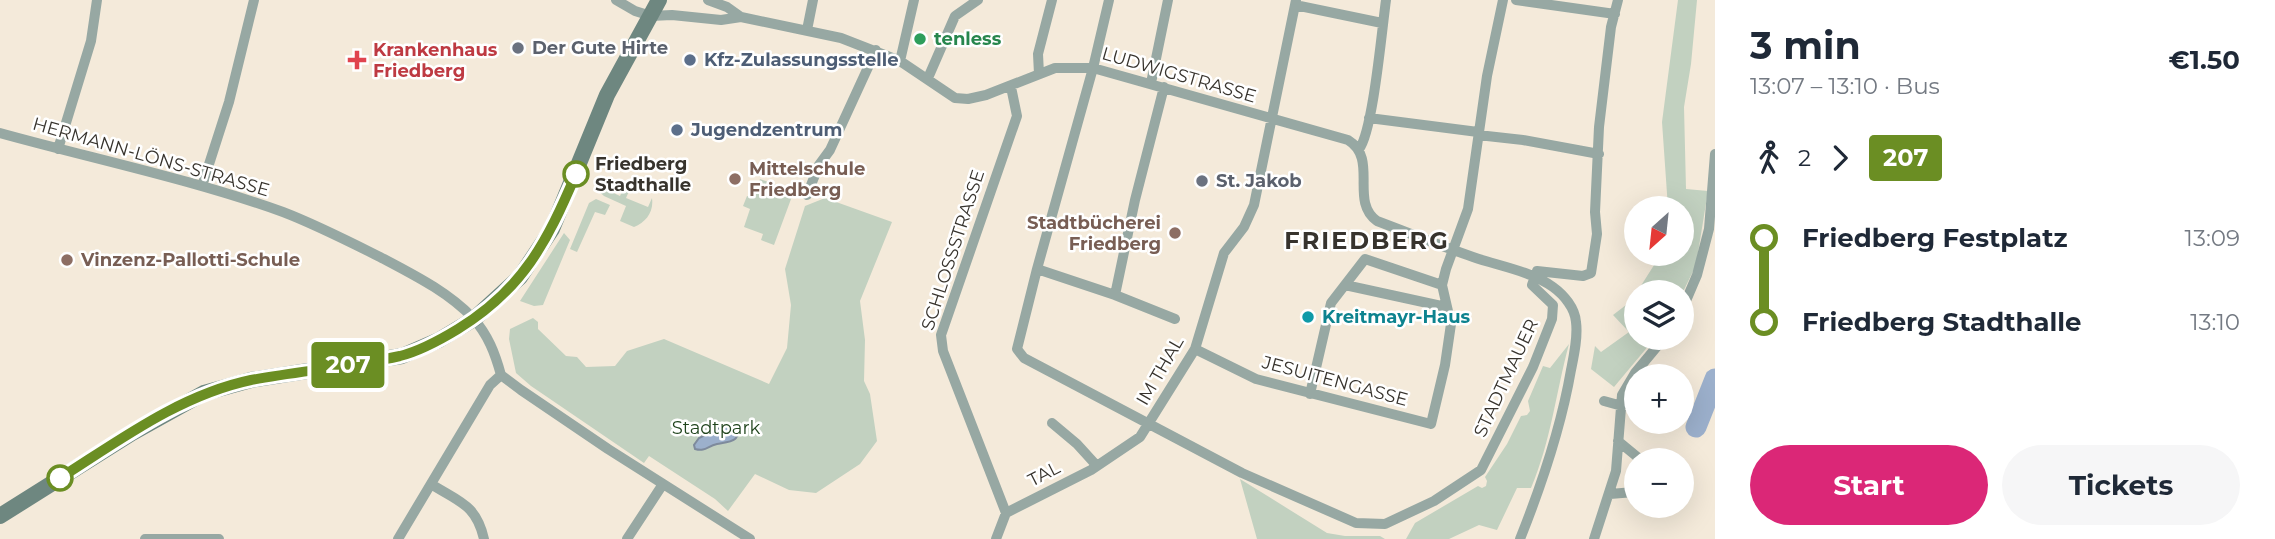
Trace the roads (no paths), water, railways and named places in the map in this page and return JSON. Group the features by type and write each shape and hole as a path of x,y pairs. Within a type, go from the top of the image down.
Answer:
{"main road":[{"path":"0,516 132,433 204,393 251,380 402,356 439,340 474,319 520,277 552,229 607,95 659,0"}],"street":[{"path":"58,149 91,41 97,0"},
{"path":"202,186 229,102 254,0"},
{"path":"616,0 635,11 651,16"},
{"name":"LUDWIGSTRASSE","path":"708,0 727,7 741,17"},
{"path":"807,30 813,0"},
{"path":"901,61 914,0"},
{"path":"928,78 955,16 978,0"},
{"path":"1039,74 1038,54 1052,0"},
{"path":"1109,0 1017,348 1024,358 1149,425"},
{"path":"1151,83 1168,0"},
{"path":"1386,0 1369,118 1364,143 1359,149 1364,166 1365,206 1370,216 1454,250 1533,276 1553,286 1566,298 1576,322 1574,357 1562,417 1552,454 1520,539"},
{"path":"1345,285 1446,307 1442,285 1468,209 1478,134 1503,0"},
{"path":"1516,0 1615,14"},
{"path":"1533,276 1537,271 1583,275 1591,273 1597,234 1595,212 1599,127 1611,27 1618,0"},
{"path":"1296,3 1382,23"},
{"name":"IM THAL","path":"1149,425 1195,349 1224,253 1244,227 1254,205 1296,3"},
{"name":"LUDWIGSTRASSE","path":"651,16 672,15 721,20 741,17 841,38 901,61 955,98 968,99 1010,87 1055,68 1093,68 1348,140 1359,149"},
{"path":"807,195 876,50"},
{"name":"SCHLOSSSTRASSE","path":"1006,513 951,371 941,343 941,335 1017,116 1010,87"},
{"path":"1115,295 1135,200 1164,87"},
{"path":"1369,118 1599,154"},
{"name":"HERMANN-LÖNS-STRASSE","path":"0,133 202,186 285,213 374,254 449,295 474,319 491,344 501,375"},
{"path":"1694,282 1709,229 1715,154"},
{"path":"1310,394 1331,303 1365,259 1442,285"},
{"path":"1037,269 1115,295 1175,319"},
{"name":"STADTMAUER","path":"1149,425 1242,473 1331,513 1356,523 1385,524 1434,501 1481,470 1524,384 1552,319 1553,305 1532,285 1533,276"},
{"name":"JESUITENGASSE","path":"1195,349 1256,379 1431,424 1445,365 1451,324 1446,307"},
{"path":"1594,539 1616,471 1622,395 1635,373 1654,350"},
{"path":"398,539 490,385 501,375 750,539"},
{"path":"1604,401 1622,405"},
{"name":"TAL","path":"1052,423 1097,466"},
{"name":"TAL","path":"1006,513 1097,466 1140,437 1149,425"},
{"path":"1618,440 1627,448"},
{"path":"431,484 471,509 480,521 484,539"},
{"path":"627,539 663,484"},
{"path":"1609,494 1624,493"},
{"path":"996,539 1006,513"},
{"path":"145,539 219,539"}],"water":[{"path":"725,425 732,425 736,431 734,440 695,449 694,445 699,438"}],"waterway":[{"path":"1696,427 1715,379"}],"place":[{"name":"tenless","path":"920,39"},
{"name":"Der Gute Hirte","path":"518,48"},
{"name":"Krankenhaus Friedberg","path":"357,60"},
{"name":"Kfz-Zulassungsstelle","path":"690,60"},
{"name":"Jugendzentrum","path":"677,130"},
{"name":"Friedberg Stadthalle","path":"576,174"},
{"name":"Mittelschule Friedberg","path":"735,179"},
{"name":"St. Jakob","path":"1202,181"},
{"name":"Stadtbücherei Friedberg","path":"1175,233"},
{"name":"Vinzenz-Pallotti-Schule","path":"67,260"},
{"name":"Kreitmayr-Haus","path":"1308,317"}],"district":[{"name":"FRIEDBERG","path":"1367,240"}],"park label":[{"name":"Stadtpark","path":"716,428"}]}
